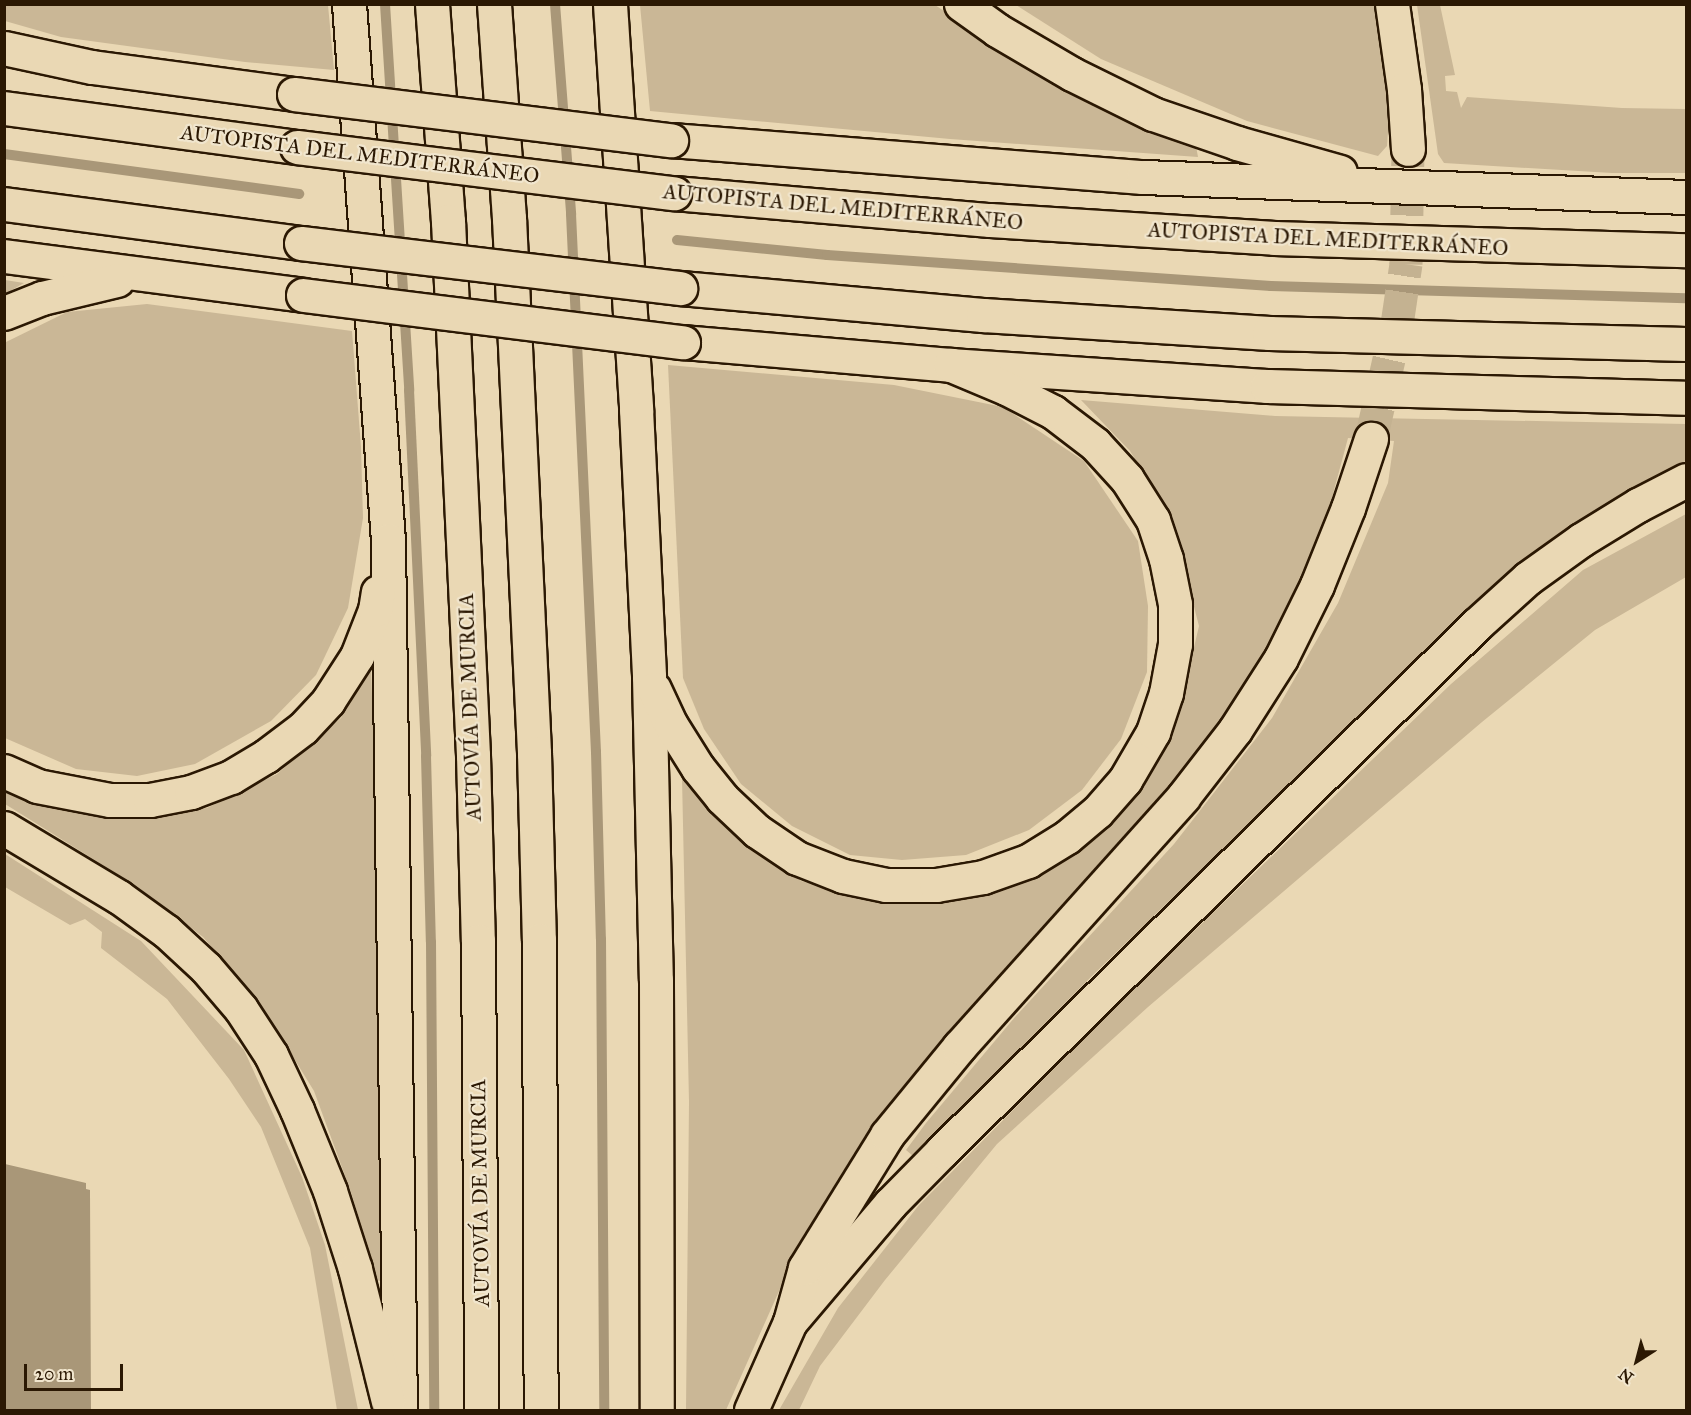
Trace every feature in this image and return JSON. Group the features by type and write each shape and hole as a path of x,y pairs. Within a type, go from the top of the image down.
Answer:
{"highway":[{"path":"349,4 388,540 400,1410"},
{"name":"AUTOVÍA DE MURCIA","path":"432,4 448,221 473,755 478,975 481,1410"},
{"path":"494,4 509,218 534,742 540,952 541,1410"},
{"path":"610,4 635,397 649,677 656,980 657,1410"},
{"path":"961,4 997,30 1072,74 1153,114 1238,143 1376,185"},
{"path":"1392,4 1404,89 1408,149"},
{"path":"4,48 92,67 671,140 1143,177 1686,197"},
{"name":"AUTOPISTA DEL MEDITERRÁNEO","path":"4,108 674,194 990,220 1274,238 1686,250"},
{"path":"4,204 301,243 680,288 983,315 1269,333 1686,344"},
{"path":"4,256 159,278 683,342 951,365 1267,386 1686,398"},
{"path":"4,314 42,298 85,286 159,278"},
{"path":"649,677 671,725 698,768 722,798 757,831 797,858 843,876 886,885 936,885 983,877 1028,861 1067,837 1097,812 1125,780 1153,732 1166,693 1175,634 1174,604 1166,560 1153,520 1127,479 1095,444 1053,412 1006,388 951,365"},
{"path":"751,1410 790,1322 805,1268 887,1136 959,1047 1183,797 1235,730 1281,658 1317,585 1348,508 1371,439"},
{"path":"790,1322 890,1204 942,1151 1476,625 1528,578 1581,540 1638,505 1686,480"},
{"path":"4,771 37,786 71,794 110,800 150,800 190,792 221,780 266,756 303,728 328,701 357,656 375,610 388,540"},
{"path":"4,828 119,897 166,931 206,968 241,1009 271,1054 330,1191 355,1269 392,1410"}],"shaded area":[{"path":"4,5 328,5 334,70 245,62 61,37 5,21"},
{"path":"640,5 935,5 1059,87 1196,146 1198,157 950,139 650,111"},
{"path":"1016,5 1378,5 1390,104 1387,146 1378,156 1247,121 1101,59"},
{"path":"1417,5 1440,5 1455,75 1445,76 1446,91 1457,92 1461,108 1467,97 1622,108 1686,109 1686,173 1612,173 1444,163 1438,154"},
{"path":"5,280 24,283 5,294"},
{"path":"147,304 352,331 361,447 363,518 348,608 316,675 271,721 195,764 137,776 76,769 5,738 4,343 67,312"},
{"path":"668,365 894,385 1003,407 1084,461 1138,541 1148,606 1147,672 1121,739 1082,790 1029,830 966,855 902,860 850,855 792,826 741,784 704,729 683,678"},
{"path":"1081,400 1275,416 1686,424 1686,461 1619,495 1532,561 1401,676 1092,976 913,1156 906,1150 926,1123 1015,1017 1174,844 1272,718 1338,603 1388,483 1394,441 1348,438 1318,550 1253,677 1171,787 788,1271 726,1410 686,1410 689,1102 682,778 732,831 801,881 887,904 987,895 1077,854 1147,776 1178,715 1199,626 1170,515 1130,451"},
{"path":"1686,514 1686,577 1595,630 1482,722 1148,1007 997,1144 885,1280 820,1366 799,1410 779,1410 838,1308 919,1205 1118,1004 1451,684 1583,570"},
{"path":"371,666 382,1004 383,1282 377,1280 351,1192 314,1091 263,1008 203,937 138,887 5,804 4,785 46,806 127,819 207,808 277,774 341,718"},
{"path":"5,854 141,941 244,1050 302,1177 325,1245 358,1410 337,1410 310,1248 261,1127 229,1079 167,999 101,948 102,932 85,919 70,925 5,887"},
{"path":"5,1164 86,1183 86,1189 90,1190 91,1410 5,1410"}],"waterway":[{"path":"385,4 409,390 426,756 431,942 434,1410"},
{"path":"555,4 571,214 596,752 601,939 604,1410"},
{"path":"4,154 299,194"},
{"path":"677,240 827,255 1271,286 1686,298"}],"tunnel":[{"path":"1371,439 1397,324 1406,264 1408,149"}]}
